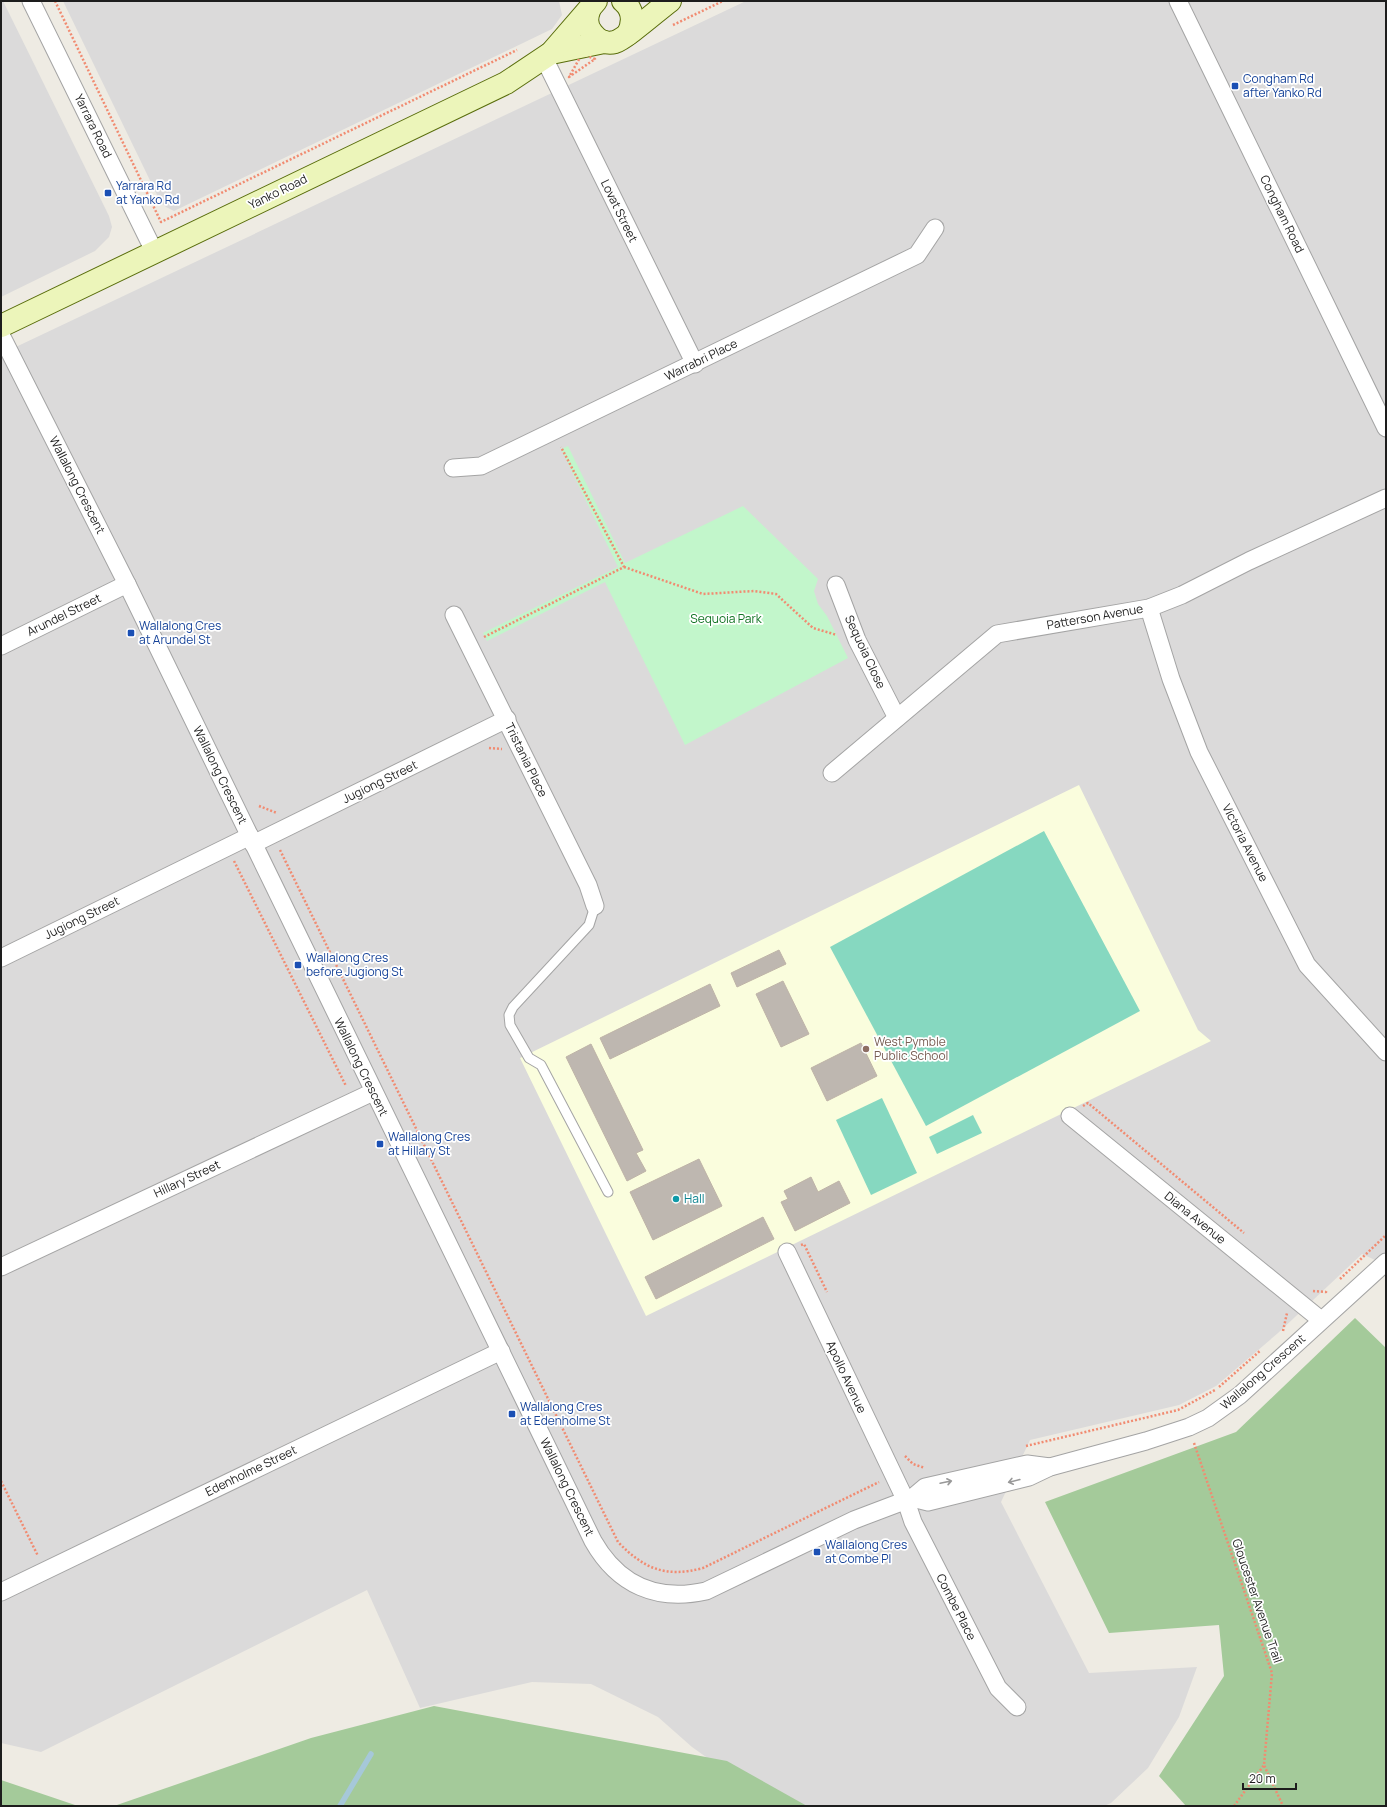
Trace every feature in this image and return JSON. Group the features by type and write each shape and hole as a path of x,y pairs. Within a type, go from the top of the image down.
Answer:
{"main road":[{"path":"624,1 630,8 632,16 632,26 628,34"},
{"name":"Yanko Road","path":"548,56 604,42 617,41 670,1"},
{"name":"Yanko Road","path":"1,326 154,251 506,83 548,56 592,5"},
{"name":"Yanko Road","path":"592,5 587,19 590,32 596,38 604,42"}],"street":[{"name":"Yarrara Road","path":"31,1 154,251"},
{"name":"Congham Road","path":"1178,1 1386,428"},
{"name":"Lovat Street","path":"548,56 695,364"},
{"name":"Warrabri Place","path":"453,468 481,466 695,364 917,255 935,228"},
{"name":"Wallalong Crescent","path":"1,335 127,584 373,1092 601,1554 610,1567 630,1582 652,1591 671,1595 689,1595 706,1591 854,1520 909,1500 928,1502 1029,1477 1050,1467 1146,1441 1189,1427 1208,1418 1240,1395 1386,1262"},
{"name":"Patterson Avenue","path":"832,773 997,634 1149,608 1182,595 1249,561 1386,498"},
{"name":"Arundel Street","path":"1,646 127,584"},
{"name":"Sequoia Close","path":"836,585 857,640 897,718"},
{"name":"Victoria Avenue","path":"1149,608 1171,679 1199,752 1307,965 1386,1052"},
{"name":"Tristania Place","path":"454,616 507,719 588,884 594,906"},
{"name":"Jugiong Street","path":"1,958 507,719"},
{"name":"Hillary Street","path":"1,1267 373,1092"},
{"name":"Diana Avenue","path":"1070,1116 1321,1320"},
{"name":"Apollo Avenue","path":"787,1252 909,1500"},
{"name":"Edenholme Street","path":"1,1592 501,1351"},
{"name":"Combe Place","path":"909,1500 913,1522 998,1688 1017,1707"}],"lane":[{"path":"594,906 589,925 513,1007 509,1015 510,1025 528,1058 541,1065 608,1192"}],"path":[{"path":"55,1 161,222 518,50"},
{"path":"553,431 624,568 703,594 754,591 776,594 813,628 857,640"},
{"path":"469,645 624,568"},
{"path":"277,844 618,1542 635,1558 651,1567 674,1572 689,1572 703,1568 879,1482"},
{"path":"233,859 347,1089"},
{"path":"1088,1103 1250,1238"},
{"path":"1337,1281 1386,1235"},
{"path":"804,1244 828,1293"},
{"path":"1308,1290 1326,1292 1331,1286"},
{"path":"1277,1336 1283,1331 1287,1312"},
{"path":"1018,1447 1178,1410 1217,1389 1265,1346"},
{"name":"Gloucester Avenue Trail","path":"1189,1427 1272,1673 1264,1765 1283,1806"},
{"path":"904,1456 913,1464 922,1468 928,1468"},
{"path":"1,1481 45,1571"},
{"path":"1234,1806 1264,1765"}],"shaded area":[{"path":"1,1 3,1 109,216 112,227 109,237 95,251 1,297"},
{"path":"63,1 559,1 562,15 552,29 174,211 166,207 160,201"},
{"path":"746,1 1386,1 1386,1265 1362,1254 1278,1333 1216,1386 1179,1405 1030,1440 1001,1502 1089,1673 1197,1667 1179,1717 1148,1768 1111,1803 1104,1806 775,1806 692,1747 658,1717 591,1684 532,1682 420,1708 367,1590 41,1752 1,1743 1,354"},
{"name":"West Pymble Public School","path":"1079,785 1198,1030 1211,1041 646,1316 520,1058"}],"green space":[{"name":"Sequoia Park","path":"568,446 625,563 743,506 818,579 814,591 818,604 827,616 848,658 685,745 605,582 487,641 483,633 618,567 561,449"},
{"path":"1044,831 1140,1011 926,1126 830,947"},
{"path":"882,1098 917,1173 871,1195 836,1120"},
{"path":"973,1115 982,1133 937,1154 929,1137"},
{"path":"1355,1318 1386,1348 1386,1806 1186,1806 1159,1776 1224,1676 1219,1625 1109,1633 1045,1502 1236,1432"},
{"path":"434,1706 727,1761 807,1806 114,1806 311,1738"},
{"path":"1,1780 78,1806 1,1806"}],"building":[{"path":"779,950 786,964 737,987 731,973"},
{"path":"783,981 809,1034 781,1047 756,994"},
{"path":"710,984 720,1006 610,1059 600,1038"},
{"path":"861,1043 877,1076 827,1101 811,1068"},
{"path":"591,1044 643,1150 636,1153 646,1171 627,1181 566,1057"},
{"name":"Hall","path":"699,1159 722,1206 653,1240 630,1192"},
{"path":"811,1177 818,1192 839,1181 850,1203 795,1231 781,1202 788,1199 784,1191"},
{"path":"763,1217 774,1239 656,1299 645,1277"}],"waterway":[{"path":"340,1806 371,1754"}],"place":[{"name":"Congham Rd after Yanko Rd","path":"1235,86"},
{"name":"Yarrara Rd at Yanko Rd","path":"108,193"},
{"name":"Wallalong Cres at Arundel St","path":"131,633"},
{"name":"Wallalong Cres before Jugiong St","path":"298,965"},
{"name":"West Pymble Public School","path":"866,1049"},
{"name":"Wallalong Cres at Hillary St","path":"380,1144"},
{"name":"Hall","path":"676,1199"},
{"name":"Wallalong Cres at Edenholme St","path":"512,1414"},
{"name":"Wallalong Cres at Combe Pl","path":"817,1552"}]}
